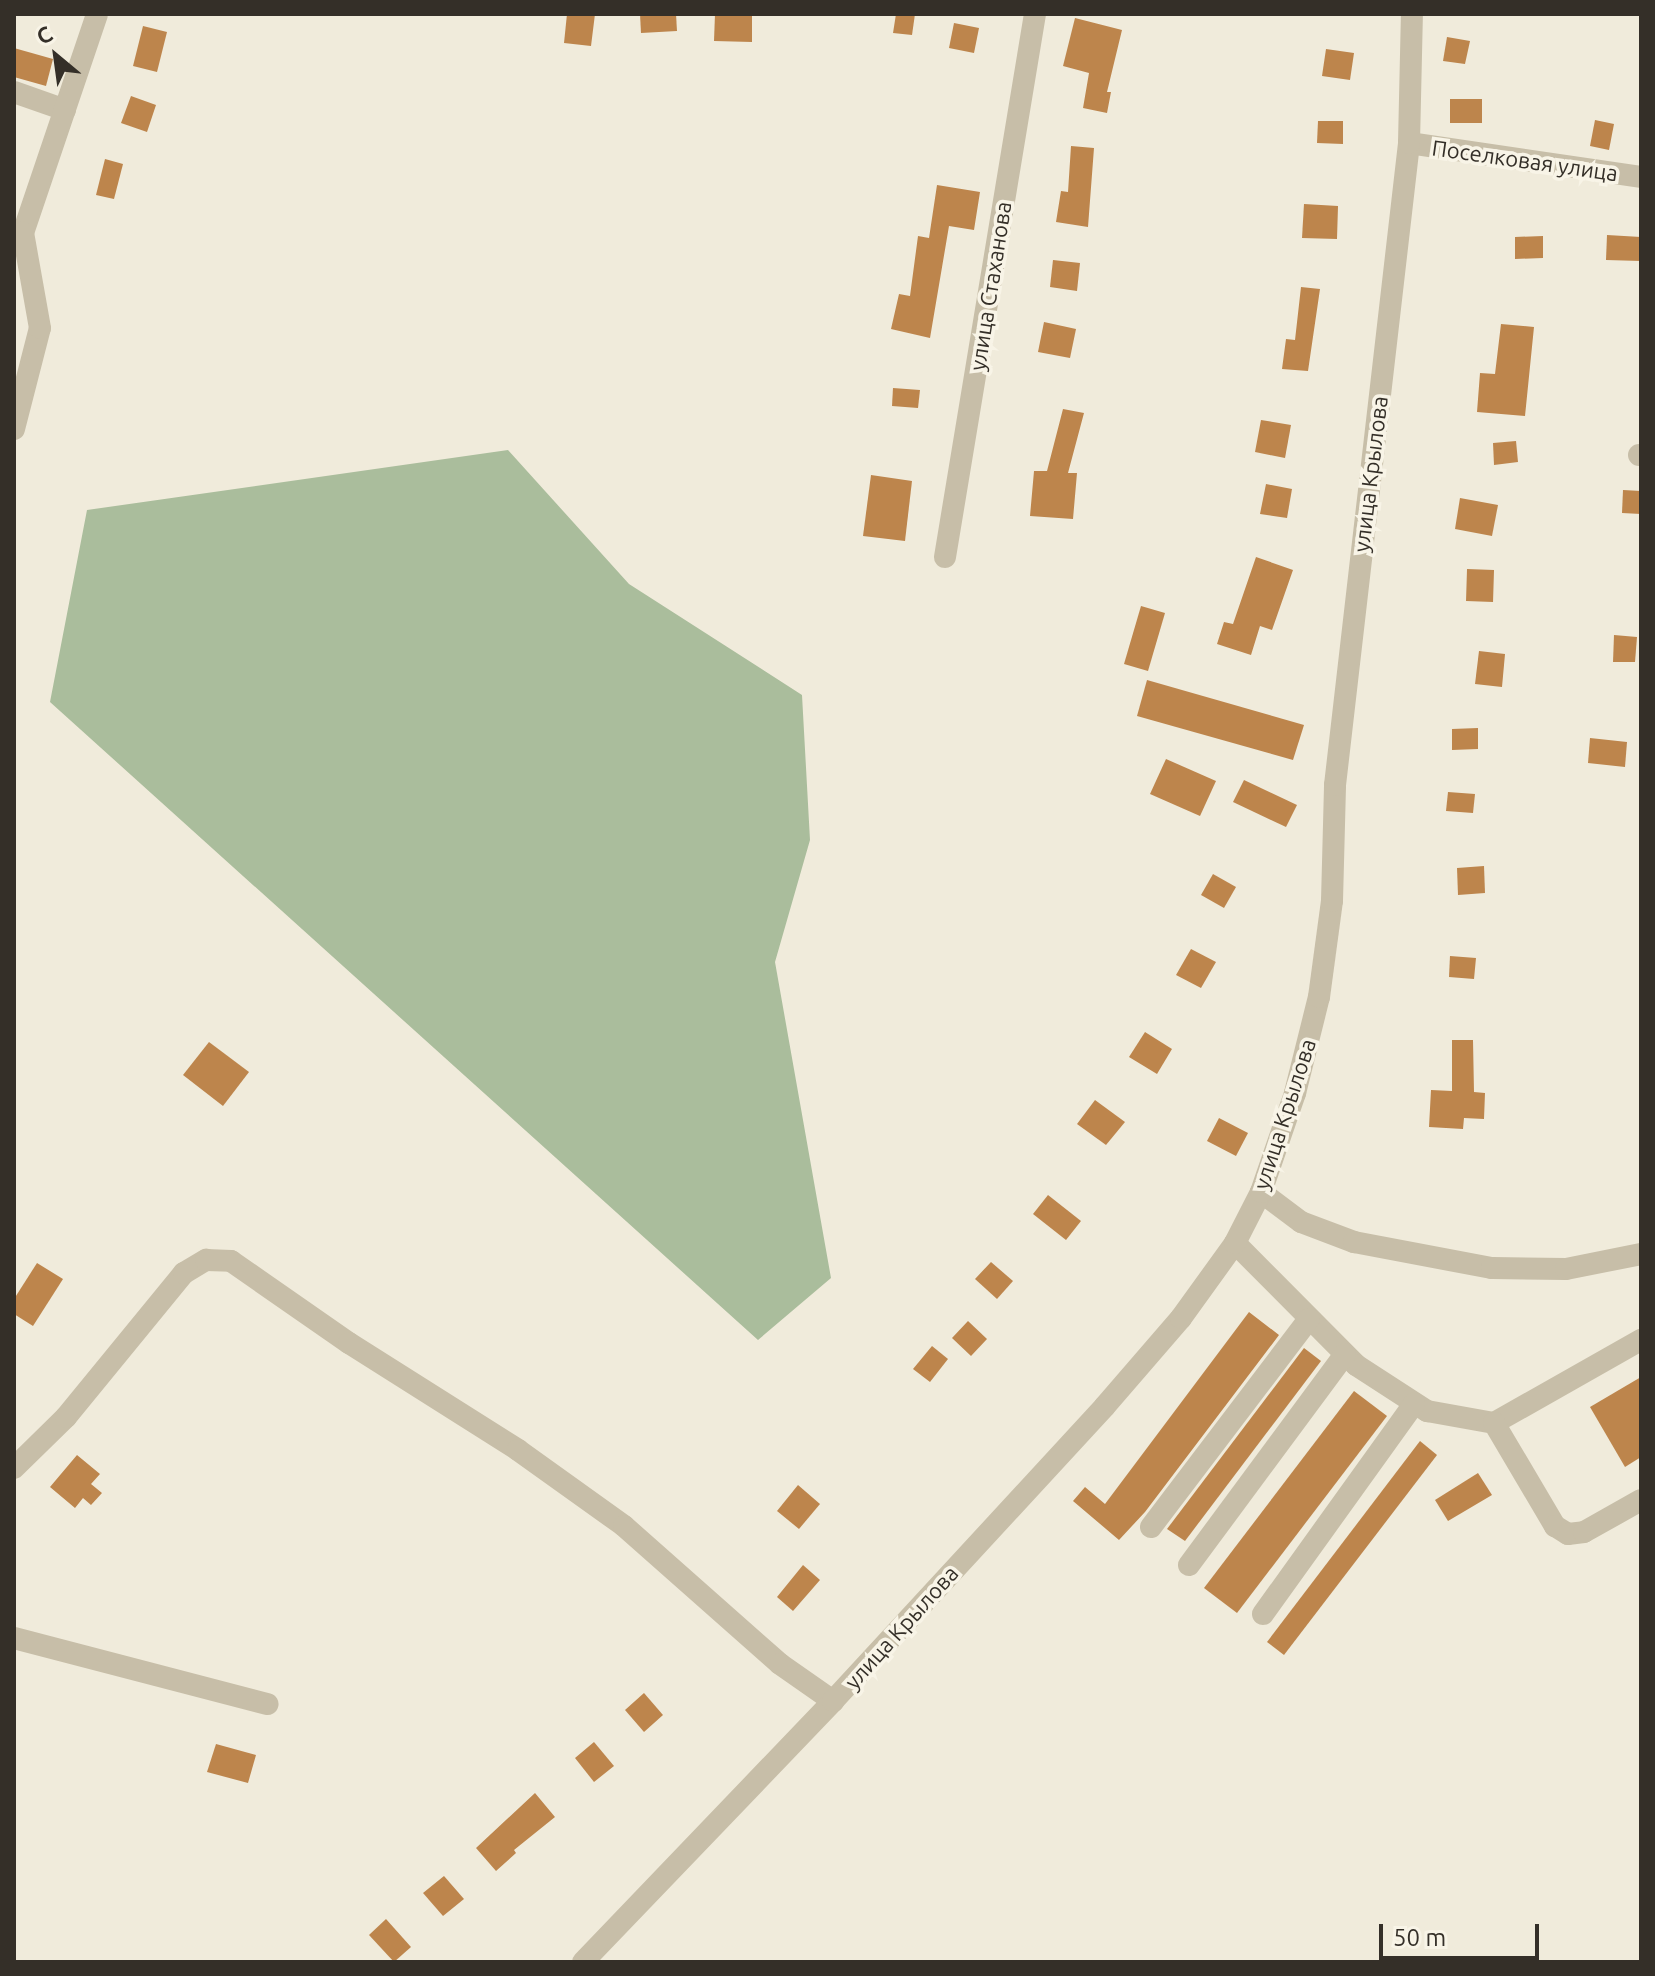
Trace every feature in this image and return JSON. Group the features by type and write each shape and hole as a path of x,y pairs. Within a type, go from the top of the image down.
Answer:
{"street":[{"path":"14,429 40,328 19,235 97,14"},
{"name":"улица Стаханова","path":"945,557 1035,14"},
{"name":"улица Крылова","path":"583,1962 833,1701 1162,1340 1235,1243 1261,1192 1295,1093 1319,997 1332,901 1335,785 1409,143 1412,14"},
{"path":"14,92 65,110"},
{"name":"Поселковая улица","path":"1409,143 1641,177"},
{"path":"1261,1192 1301,1222 1354,1242 1492,1268 1566,1269 1641,1254"},
{"path":"1235,1243 1345,1354 1427,1411 1494,1423 1641,1340"},
{"path":"14,1468 66,1417 184,1273 206,1260 231,1261 349,1343 518,1450 624,1526 780,1664 833,1701"},
{"path":"1151,1527 1309,1319"},
{"path":"1189,1565 1345,1354"},
{"path":"1263,1614 1414,1404"},
{"path":"1494,1423 1555,1526 1568,1534 1584,1532 1641,1500"},
{"path":"14,1638 268,1704"}],"green space":[{"path":"508,450 629,584 802,695 810,840 775,962 831,1278 758,1340 50,702 87,510"}],"building":[{"path":"567,14 595,14 591,46 564,43"},
{"path":"640,14 676,14 677,31 641,33"},
{"path":"715,14 752,14 752,42 714,41"},
{"path":"896,14 915,14 912,35 893,33"},
{"path":"1075,18 1122,30 1107,92 1111,92 1107,113 1083,108 1089,73 1063,66"},
{"path":"954,23 979,28 974,53 949,48"},
{"path":"143,26 167,32 157,72 133,66"},
{"path":"1447,37 1470,41 1465,64 1443,61"},
{"path":"14,48 53,59 46,86 14,77"},
{"path":"1326,49 1354,53 1350,80 1322,76"},
{"path":"131,96 156,105 147,132 121,123"},
{"path":"1450,99 1482,99 1482,123 1450,123"},
{"path":"1595,120 1614,124 1609,150 1590,146"},
{"path":"1318,121 1343,121 1343,144 1317,143"},
{"path":"1071,146 1094,148 1088,227 1056,222 1061,191 1068,192"},
{"path":"105,159 123,164 114,199 96,195"},
{"path":"937,185 980,192 974,230 949,226 930,338 891,329 899,294 910,296 918,236 929,238"},
{"path":"1304,204 1338,206 1337,239 1302,238"},
{"path":"1607,235 1641,237 1641,261 1606,260"},
{"path":"1543,236 1543,258 1515,259 1515,237"},
{"path":"1053,260 1080,263 1077,291 1050,287"},
{"path":"1301,287 1320,289 1308,371 1282,369 1286,339 1295,340"},
{"path":"1044,322 1076,329 1070,358 1038,352"},
{"path":"1501,324 1534,327 1525,416 1477,412 1480,373 1495,374"},
{"path":"893,388 920,390 918,408 892,406"},
{"path":"1063,409 1084,413 1068,473 1077,473 1073,519 1030,516 1034,471 1047,471"},
{"path":"1261,420 1291,425 1285,458 1255,452"},
{"path":"1516,441 1518,462 1494,465 1493,443"},
{"path":"871,475 912,481 905,541 863,536"},
{"path":"1266,484 1292,489 1287,518 1260,514"},
{"path":"1623,490 1641,491 1641,514 1622,513"},
{"path":"1460,498 1498,505 1492,536 1455,529"},
{"path":"1256,557 1293,570 1272,630 1260,626 1251,655 1217,644 1224,622 1233,624"},
{"path":"1467,569 1494,570 1493,602 1466,601"},
{"path":"1141,606 1165,613 1148,671 1124,664"},
{"path":"1614,635 1637,637 1635,662 1613,662"},
{"path":"1479,651 1505,654 1502,687 1475,684"},
{"path":"1147,680 1304,725 1293,760 1137,716"},
{"path":"1478,728 1478,749 1452,750 1452,729"},
{"path":"1590,738 1627,742 1625,767 1588,763"},
{"path":"1166,759 1216,781 1200,816 1150,794"},
{"path":"1244,780 1297,805 1286,827 1233,802"},
{"path":"1448,792 1475,794 1473,813 1446,811"},
{"path":"1484,866 1485,893 1458,895 1457,868"},
{"path":"1213,874 1236,887 1224,908 1201,895"},
{"path":"1191,949 1216,962 1201,988 1176,975"},
{"path":"1450,956 1476,958 1474,979 1449,977"},
{"path":"1145,1032 1172,1049 1157,1074 1129,1057"},
{"path":"1452,1040 1473,1040 1474,1092 1485,1093 1484,1119 1464,1118 1463,1129 1429,1127 1431,1090 1452,1091"},
{"path":"209,1042 249,1072 223,1106 183,1075"},
{"path":"1095,1100 1125,1122 1106,1145 1077,1124"},
{"path":"1219,1118 1248,1133 1236,1156 1207,1141"},
{"path":"1048,1195 1081,1221 1066,1240 1033,1214"},
{"path":"991,1262 1013,1281 997,1299 975,1279"},
{"path":"37,1263 63,1279 33,1326 14,1314 14,1299"},
{"path":"1249,1312 1279,1335 1145,1512 1119,1540 1073,1501 1085,1487 1105,1504"},
{"path":"968,1321 987,1339 971,1356 952,1338"},
{"path":"932,1346 948,1359 930,1382 913,1369"},
{"path":"1304,1348 1321,1361 1185,1541 1167,1529"},
{"path":"1641,1377 1641,1457 1625,1467 1590,1407"},
{"path":"1354,1391 1387,1416 1237,1613 1204,1588"},
{"path":"1420,1441 1437,1455 1284,1655 1267,1642"},
{"path":"77,1455 100,1474 91,1484 102,1493 91,1505 83,1498 75,1508 50,1487"},
{"path":"1478,1473 1492,1495 1448,1521 1435,1500"},
{"path":"798,1485 820,1504 799,1529 777,1511"},
{"path":"803,1565 820,1580 793,1611 777,1597"},
{"path":"644,1693 663,1715 644,1732 625,1710"},
{"path":"594,1742 614,1766 594,1782 575,1758"},
{"path":"216,1744 256,1755 248,1783 207,1772"},
{"path":"535,1793 555,1817 514,1850 516,1853 496,1871 476,1848"},
{"path":"444,1876 464,1899 443,1916 423,1893"},
{"path":"386,1919 411,1947 394,1962 369,1935"}]}
